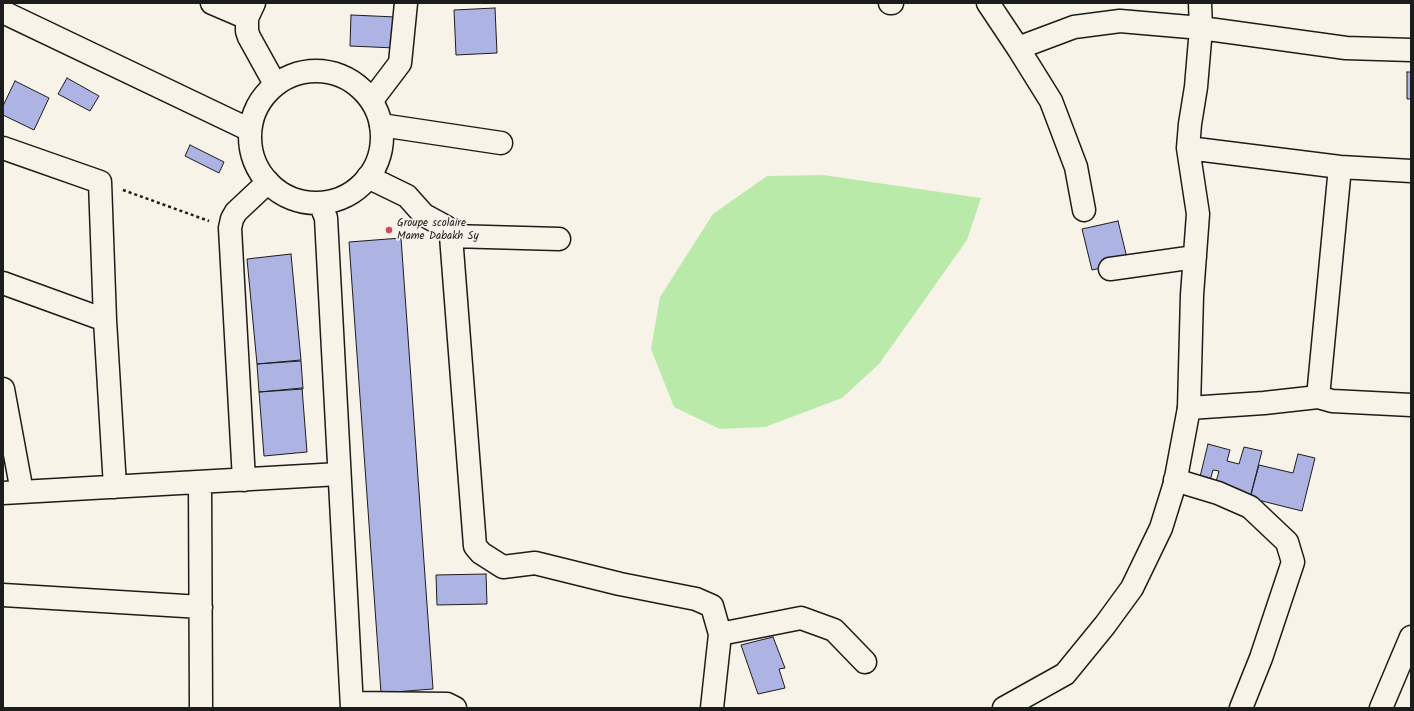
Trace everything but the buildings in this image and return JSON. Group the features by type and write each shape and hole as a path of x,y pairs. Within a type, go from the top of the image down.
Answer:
{"street":[{"path":"212,3 250,11 247,31 249,37 275,84"},
{"path":"372,100 400,63 406,3"},
{"path":"988,3 1051,100 1076,167 1084,210"},
{"path":"1004,708 1065,674 1105,625 1132,588 1141,570 1161,528 1175,480 1189,408 1192,295 1198,214 1188,148 1196,87 1201,28 1200,3"},
{"path":"3,12 250,130"},
{"path":"1018,48 1074,27 1120,21 1201,28 1346,48 1411,50"},
{"path":"327,71 353,81 372,100 379,114 382,146 377,162 368,177 355,190 338,198 320,203 301,201 283,194 268,182 257,167 251,149 250,130 258,104 275,84 300,72 327,71"},
{"path":"381,125 501,143"},
{"path":"3,148 100,182 105,320 115,487"},
{"path":"1188,148 1340,167 1411,170"},
{"path":"1318,397 1340,167"},
{"path":"368,177 407,196 424,216 446,227 451,236 475,546 481,553 503,567 535,563 620,584 696,600 712,606 720,634 712,708"},
{"path":"244,480 230,228 232,219 236,212 268,182"},
{"path":"320,203 326,218 352,706 446,704 455,708"},
{"path":"451,236 559,239"},
{"path":"1110,269 1195,257"},
{"path":"3,283 105,320"},
{"path":"3,389 12,492 339,474"},
{"path":"1189,408 1264,403 1318,397 1332,401 1411,405"},
{"path":"1175,480 1218,493 1250,507 1287,542 1293,562 1262,658 1241,708"},
{"path":"200,482 201,708"},
{"path":"3,595 201,607"},
{"path":"720,634 801,618 834,630 865,662"},
{"path":"1381,708 1411,637"}],"path":[{"path":"100,182 230,228"}],"green space":[{"path":"823,175 981,198 967,240 879,364 842,398 765,427 720,429 674,407 651,349 660,297 713,214 767,176"}],"place":[{"name":"Groupe scolaire Mame Dabakh Sy","path":"389,230"}]}
